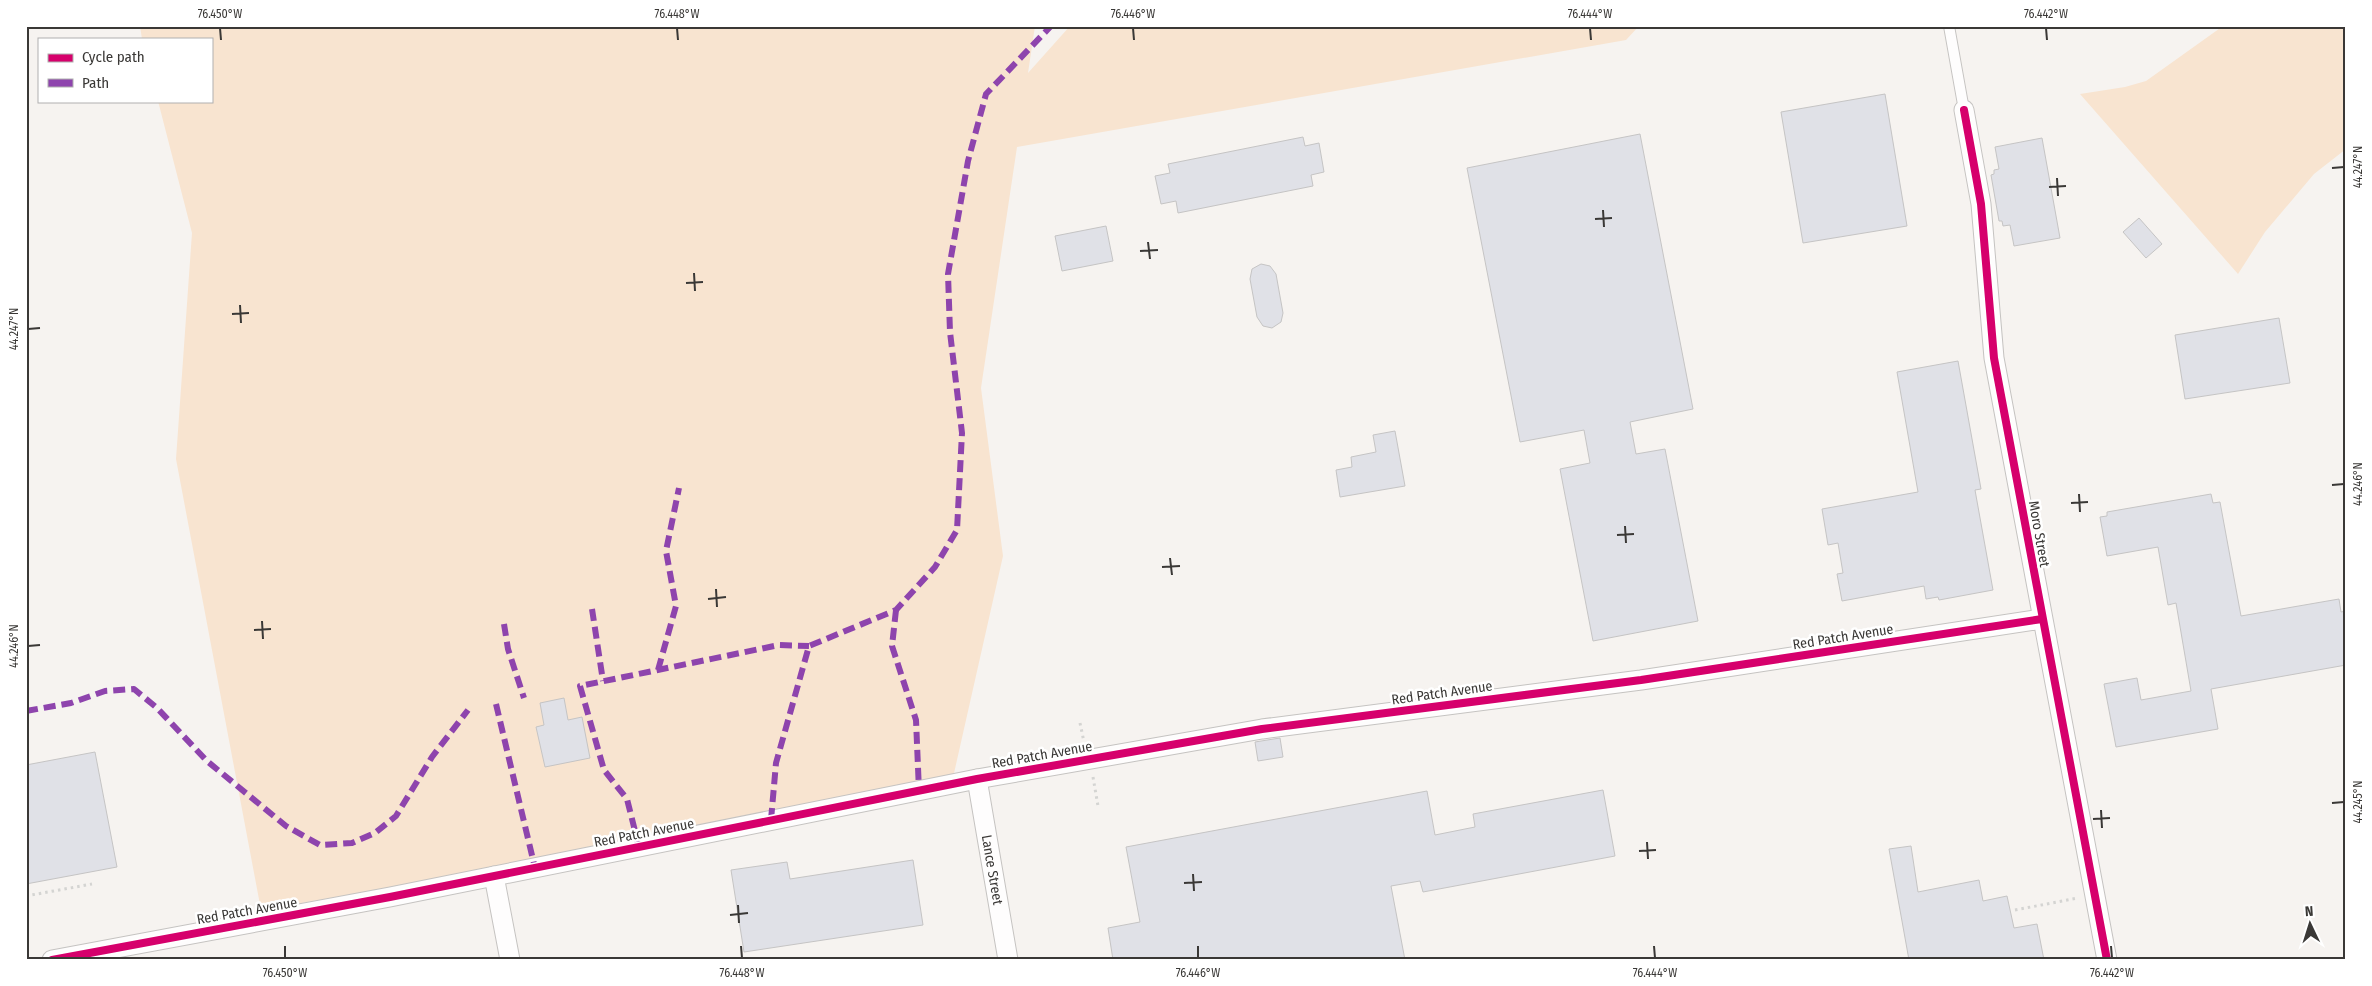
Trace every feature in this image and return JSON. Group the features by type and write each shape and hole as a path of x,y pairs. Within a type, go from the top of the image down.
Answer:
{"street":[{"name":"Moro Street","path":"1964,110 1981,204 1994,358 2107,960"},
{"name":"Red Patch Avenue","path":"52,960 494,876 977,779 1262,729 1641,680 2042,619"},
{"name":"Lance Street","path":"977,779 1006,959"},
{"path":"494,876 510,960"}],"lane":[{"path":"1948,26 1964,110"}],"path":[{"path":"26,896 92,884"},
{"path":"2014,910 2083,897"}],"shaded area":[{"path":"140,26 1035,26 1028,73 1070,26 1639,26 1626,40 1017,147 981,388 1003,556 950,791 261,910 176,459 192,233 158,102 212,102 212,38 142,38"},
{"path":"2223,26 2346,26 2346,149 2314,174 2265,232 2238,274 2080,94 2125,87 2146,81"}],"building":[{"path":"1885,94 1907,226 1803,243 1781,112"},
{"path":"1640,134 1693,409 1630,422 1636,454 1665,449 1698,621 1593,641 1560,469 1590,463 1584,430 1520,442 1467,168"},
{"path":"1303,137 1305,146 1319,143 1324,172 1311,175 1313,186 1178,213 1176,201 1161,204 1155,176 1170,173 1168,164"},
{"path":"2042,138 2060,238 2014,246 2010,225 2003,226 2002,221 1999,221 1991,175 1994,174 1994,170 1999,169 1995,147"},
{"path":"2139,218 2162,244 2146,258 2123,232"},
{"path":"1106,226 1113,261 1062,271 1055,236"},
{"path":"1261,264 1270,266 1276,274 1283,313 1281,322 1272,328 1263,326 1257,317 1250,279 1252,269"},
{"path":"2279,318 2290,383 2185,399 2175,335"},
{"path":"1958,361 1981,489 1975,490 1993,590 1939,600 1938,597 1926,599 1924,586 1842,601 1837,574 1843,573 1838,543 1828,545 1822,509 1918,492 1897,372"},
{"path":"1395,431 1405,486 1340,497 1336,470 1352,467 1351,457 1376,452 1373,435"},
{"path":"2211,494 2213,503 2220,502 2241,616 2339,599 2341,612 2346,611 2346,665 2211,689 2218,729 2116,747 2104,684 2137,678 2141,700 2191,691 2176,603 2168,605 2158,547 2107,556 2100,517 2107,516 2107,512"},
{"path":"564,698 568,720 582,717 590,758 545,767 536,727 544,725 540,703"},
{"path":"1280,738 1283,757 1258,761 1255,742"},
{"path":"95,752 117,867 26,884 26,765"},
{"path":"1603,790 1615,856 1423,892 1420,881 1391,886 1405,960 1113,960 1108,928 1140,922 1126,847 1427,791 1435,835 1475,827 1473,814"},
{"path":"1911,846 1918,892 1979,880 1983,901 2007,896 2014,928 2037,924 2044,960 1909,960 1889,849"},
{"path":"913,860 923,925 744,952 731,870 787,862 790,879"}],"marked path":[{"path":"771,820 776,763 809,646 896,610 935,567 957,530 962,433 950,332 948,274 968,161 986,94 1051,26"},
{"path":"658,670 676,606 666,551 679,488"},
{"path":"592,609 603,681"},
{"path":"896,610 892,646 916,720 919,791"},
{"path":"504,624 508,649 524,698"},
{"path":"639,847 627,799 604,770 580,686 779,645 809,646"},
{"path":"26,711 71,703 105,691 134,689 157,708 207,761 286,826 320,845 352,843 375,833 396,816 432,757 468,710"},
{"path":"496,704 535,868"}],"cycle path":[{"path":"1964,110 1981,204 1994,358 2107,960"},
{"path":"52,960 390,897 977,779 1262,729 1641,680 2042,619"}]}
